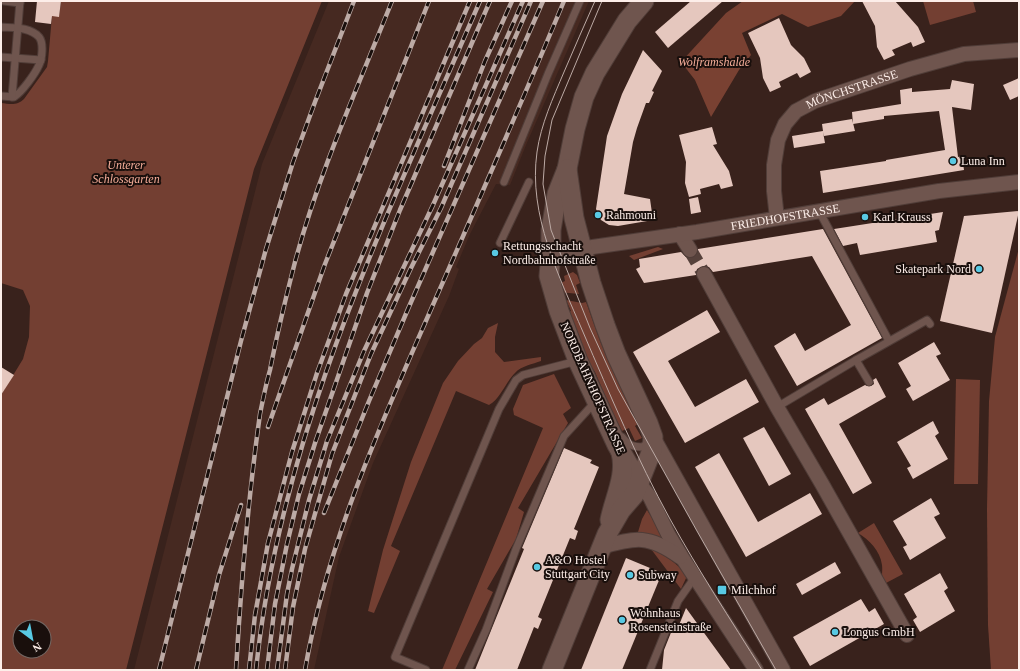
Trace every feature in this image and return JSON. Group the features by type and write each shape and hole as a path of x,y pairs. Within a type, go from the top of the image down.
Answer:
{"street":[{"name":"NORDBAHNHOFSTRASSE","path":"644,1 627,21 595,73 584,97 575,129 567,169 556,194 551,230 549,276 559,311 578,361 620,450 639,483 650,497 682,559 756,670"},
{"name":"MÖNCHSTRASSE","path":"777,218 774,192 774,166 778,140 785,124 796,112 816,101 910,68 964,54 1019,50"},
{"name":"NORDBAHNHOFSTRASSE","path":"567,169 574,218 581,249 592,288 616,354 642,409 653,437 783,670"},
{"name":"FRIEDHOFSTRASSE","path":"551,253 680,234 939,191 1019,182"},
{"path":"680,234 690,250"},
{"path":"704,274 777,407 907,635"},
{"path":"604,540 621,510 634,495 652,450 653,437"},
{"path":"552,670 604,540 623,472 623,461 620,450"},
{"path":"604,540 643,539 667,548 682,559"}],"lane":[{"path":"4,1 20,2 12,97"},
{"path":"504,182 548,74 580,1"},
{"path":"1,27 30,30 41,39 42,43 41,60 20,93 12,97 1,96"},
{"path":"1,57 41,60"},
{"path":"500,243 529,182"},
{"path":"818,211 889,341"},
{"path":"777,407 927,320 930,324"},
{"path":"856,360 869,382"},
{"path":"426,670 395,657 499,409 516,380 522,375 578,361 592,375 618,432 626,443 634,447 643,447 653,437"},
{"path":"468,670 486,630 516,550 564,436 596,401"},
{"path":"650,670 678,601 695,577"}],"shaded area":[{"path":"329,1 589,1 510,185 496,184 470,234 456,267 459,269 449,296 373,463 339,557 314,670 134,670 262,164"}],"green space":[{"name":"Unterer Schlossgarten","path":"56,1 322,1 254,169 126,670 1,670 1,395 23,359 29,337 30,306 23,290 1,283 1,103 19,103 24,99 47,67 52,16 59,16 61,2"},
{"name":"Wolframshalde","path":"743,1 855,1 841,16 808,27 782,14 742,33 751,55 739,70 711,117 695,80 681,62 726,13"},
{"path":"923,1 973,1 976,12 930,25"},
{"path":"658,247 663,249 634,260 629,256"},
{"path":"1019,248 1019,670 991,670 988,625 987,509 989,401 995,337"},
{"path":"573,272 577,275 580,283 576,285 579,294 559,292 558,284 565,281 564,276"},
{"path":"566,300 582,303 586,302 611,367 622,384 640,422 635,426 642,438 635,441 629,428 622,431 595,372 583,355 566,313 571,311"},
{"path":"498,323 495,337 495,352 504,362 541,357 541,361 524,367 518,371 497,398 489,405 456,391 391,546 400,551 374,613 368,611 383,550 411,462 443,383 458,361 474,344 482,338 488,328"},
{"path":"554,374 571,408 563,414 568,423 518,508 524,512 516,539 487,589 493,592 455,670 442,670 543,428 514,415 513,409 523,385"},
{"path":"956,379 980,380 978,484 954,484"},
{"path":"647,510 668,544 652,536 638,532 642,519"},
{"path":"874,523 903,574 886,583 882,576 882,565 879,555 870,542 858,533"},
{"path":"651,549 671,560 687,576 681,589"}],"building":[{"path":"37,1 61,1 59,17 52,16 51,24 35,22"},
{"path":"691,1 723,1 668,48 655,32"},
{"path":"862,1 895,1 918,27 925,42 913,47 911,42 892,50 895,55 884,60 877,47 875,26"},
{"path":"779,18 791,45 804,58 811,72 800,78 797,73 779,82 781,87 770,92 763,78 760,58 748,33"},
{"path":"643,50 662,71 652,91 654,92 649,103 646,103 637,128 633,142 624,194 650,199 653,220 618,226 609,225 601,220 596,209 607,136 622,94"},
{"path":"1019,78 1019,96 1010,100 1003,85"},
{"path":"952,80 974,84 971,110 952,107 958,157 962,156 964,170 823,193 820,171 945,150 939,111 884,116 884,119 853,124 852,112 901,104 900,90 912,88 912,92 950,89"},
{"path":"852,119 855,131 824,136 823,132 825,143 794,148 792,136 823,131 822,124"},
{"path":"712,127 717,144 713,145 729,171 733,186 721,189 719,184 700,189 701,194 689,197 685,183 686,162 679,135"},
{"path":"698,197 701,212 691,214 689,199"},
{"name":"Skatepark Nord","path":"1019,211 992,333 940,321 964,216"},
{"path":"943,212 939,230 935,231 937,242 860,255 857,243 843,246 834,229"},
{"path":"823,229 882,338 797,386 774,346 795,333 805,351 851,325 812,256 713,272 709,267 704,266 697,269 696,275 644,283 636,269 640,267 639,259 681,252 686,257 691,258 697,254 698,249"},
{"path":"707,310 720,332 668,361 695,407 746,379 759,402 685,443 633,352"},
{"path":"934,342 941,354 936,356 950,380 913,401 906,389 911,386 898,363"},
{"path":"1,367 14,375 1,395"},
{"path":"876,378 886,397 839,424 872,483 853,494 805,409 824,398 828,405 865,385 871,386 874,384 873,380"},
{"path":"933,421 939,433 935,436 948,459 913,479 907,468 911,466 897,442"},
{"path":"764,427 791,474 769,486 743,438"},
{"name":"A&O Hostel Stuttgart City","path":"564,448 592,460 590,463 599,467 574,529 578,531 575,540 570,538 538,617 542,619 538,629 534,627 517,670 475,670 524,549 522,548"},
{"path":"719,453 758,522 810,493 822,514 746,557 695,467"},
{"path":"931,498 940,514 934,517 946,538 910,560 903,547 907,545 893,521"},
{"name":"Wohnhaus Rosensteinstraße","path":"626,558 662,573 622,670 581,670"},
{"path":"835,562 841,573 802,595 796,584"},
{"path":"940,573 948,588 944,591 955,611 920,632 913,620 917,617 904,594"},
{"name":"Longus GmbH","path":"861,599 869,612 875,608 884,624 810,666 793,637"},
{"path":"686,608 731,670 662,670 664,650 674,625 677,630"}],"tunnel":[{"path":"690,250 704,274"}],"tram line":[{"path":"595,1 544,121 537,152 535,176 541,222 564,289 646,473 692,557 762,670"},
{"path":"602,1 552,120 545,156 543,184 551,230 590,328 618,389 776,670"}],"railway":[{"path":"159,670 241,341 266,249 293,162 354,1"},
{"path":"236,670 245,542 260,414 282,316 295,262 327,163 392,1"},
{"path":"268,427 325,264 429,1"},
{"path":"249,670 255,615 268,543 292,452 317,373 346,294 470,1"},
{"path":"256,670 269,582 288,496 313,411 342,328 375,245 480,1"},
{"path":"267,670 275,604 287,544 299,494 316,440 367,293 400,210 490,1"},
{"path":"444,166 485,61 512,1"},
{"path":"277,670 287,594 292,569 309,500 327,441 364,351 433,205 523,1"},
{"path":"285,670 293,607 305,549 332,454 371,354 441,208 531,1"},
{"path":"324,513 408,309 543,1"},
{"path":"305,670 314,625 326,580 354,493 389,407 564,1"},
{"path":"196,670 219,575 241,505"}],"place":[{"name":"Luna Inn","path":"953,161"},
{"name":"Rahmouni","path":"598,215"},
{"name":"Karl Krauss","path":"865,217"},
{"name":"Rettungsschacht Nordbahnhofstraße","path":"495,253"},
{"name":"Skatepark Nord","path":"979,269"},
{"name":"A&O Hostel Stuttgart City","path":"537,567"},
{"name":"Subway","path":"630,575"},
{"name":"Milchhof","path":"722,590"},
{"name":"Wohnhaus Rosensteinstraße","path":"622,620"},
{"name":"Longus GmbH","path":"835,632"}]}
